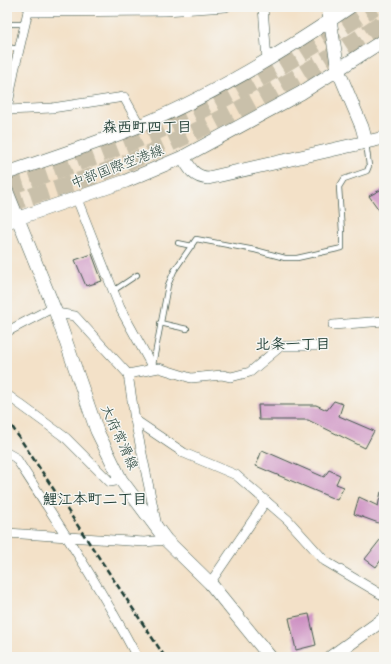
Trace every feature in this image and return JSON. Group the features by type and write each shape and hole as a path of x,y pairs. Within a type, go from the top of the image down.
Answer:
{"main road":[{"path":"328,7 329,22 338,70 362,127 366,142"},
{"name":"中部国際空港線","path":"7,173 90,146 182,107 267,60 329,22 350,7"},
{"name":"中部国際空港線","path":"12,220 126,181 183,157 262,115 338,70 384,40"},
{"path":"183,157 192,172 199,178 208,178 384,138"},
{"name":"大府常滑線","path":"7,192 12,220 55,310 97,431 122,480 166,540 210,583 270,657"},
{"path":"331,657 384,620"}],"street":[{"path":"140,126 124,97 52,108 7,110 10,70 19,49 28,9 165,9 226,7"},
{"path":"263,7 267,60"},
{"path":"77,199 120,308 153,368"},
{"path":"8,331 55,310 75,316 128,374 135,420 158,529"},
{"path":"333,325 384,321"},
{"path":"128,374 153,368 169,370 191,378 210,378 222,375 231,377 250,372 281,346 315,346"},
{"path":"10,397 66,438 110,482 122,480"},
{"path":"135,420 184,453 236,475 288,520 324,561 384,596"},
{"path":"7,453 16,458 109,603 137,657"},
{"path":"210,583 266,501"},
{"path":"7,533 144,542 166,540"}],"lane":[{"path":"7,24 25,24"},
{"path":"7,47 19,49"},
{"path":"153,368 168,285 174,271 196,239 255,250 285,258 297,258 342,248 339,187 344,179 367,171 369,166 366,142"},
{"path":"178,243 192,246"},
{"path":"113,291 137,275"},
{"path":"160,323 187,329"}],"building":[{"path":"384,188 384,217 369,196"},
{"path":"92,254 102,281 86,286 75,260"},
{"path":"334,401 343,404 339,416 374,431 365,448 308,420 259,420 258,405 316,405 327,410"},
{"path":"262,450 324,477 329,470 340,475 336,484 344,487 337,500 256,466"},
{"path":"381,492 384,493 384,525 354,514 359,497 378,506"},
{"path":"384,535 384,556 376,567 365,559"},
{"path":"309,614 316,645 296,650 289,618"}],"tunnel":[{"path":"7,187 95,157 138,140 205,109 255,82 374,7"},
{"path":"7,204 119,166 188,135 256,100 322,62 384,21"}],"railway":[{"path":"7,419 165,657"}],"district":[{"name":"森西町四丁目","path":"147,127"},
{"name":"北条一丁目","path":"293,344"},
{"name":"鯉江本町二丁目","path":"95,499"}]}
